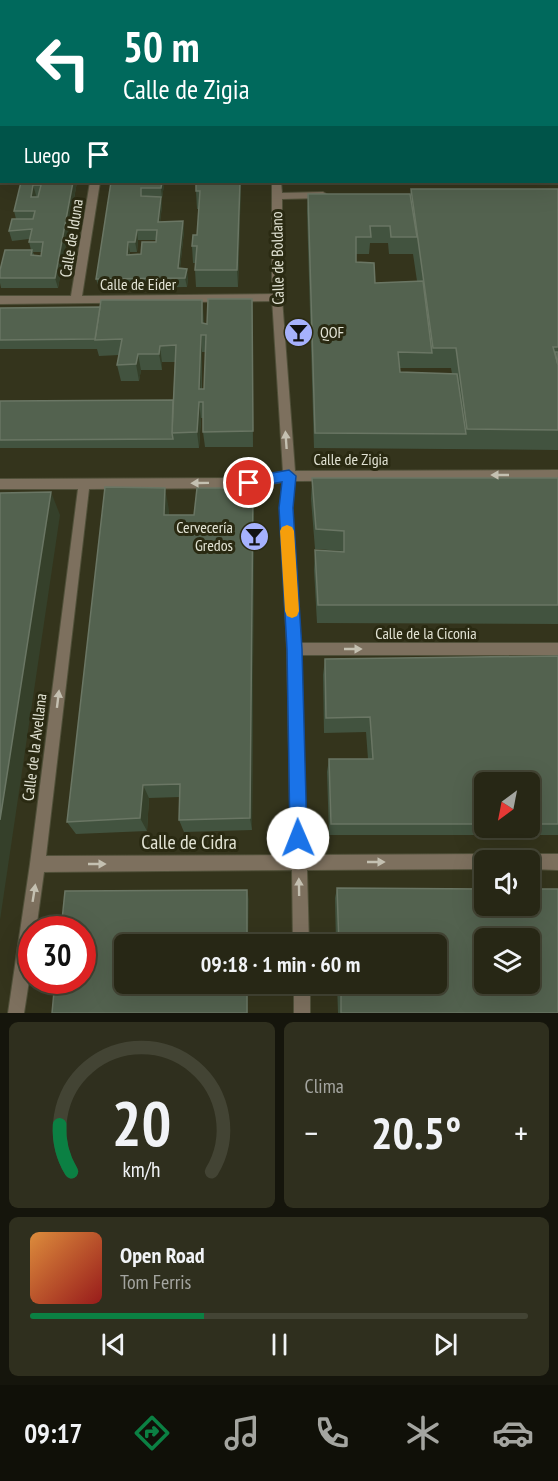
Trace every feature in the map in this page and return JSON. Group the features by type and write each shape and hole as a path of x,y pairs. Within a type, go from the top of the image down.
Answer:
{"street":[{"name":"Calle de Iduna","path":"76,299 95,183"},
{"name":"Calle de Boldano","path":"277,183 277,298 289,476 286,508 294,649 301,934"},
{"path":"277,196 335,195"},
{"name":"Calle de Eider","path":"0,300 277,298"},
{"name":"Calle de Zigia","path":"0,484 249,483 289,476 558,475"},
{"name":"Calle de la Avellana","path":"16,1013 39,864 84,484"},
{"name":"Calle de la Ciconia","path":"294,649 558,649"},
{"name":"Calle de Cidra","path":"39,864 474,862"},
{"path":"540,862 558,862"},
{"path":"302,994 302,1013"}],"building":[{"path":"21,183 73,183 55,278 0,278 5,250 32,250 31,255 41,256 43,242 29,242 32,229 9,231 12,219 33,219 35,211 14,211","holes":["33,185 41,185 38,197 31,197"]},
{"path":"111,183 162,183 161,188 141,188 141,196 161,197 158,222 183,221 178,268 187,269 185,278 96,279","holes":["137,230 157,230 156,242 142,242 141,254 127,255 128,242 135,242"]},
{"path":"196,183 240,183 237,270 195,270 197,246 192,246 193,235 197,235 200,191 196,191"},
{"path":"411,189 558,189 558,347 553,347 558,365 558,430 467,429 456,348 433,348"},
{"path":"308,194 410,194 417,237 391,237 390,226 370,226 371,237 356,237 356,262 374,263 375,283 423,281 432,353 398,352 400,372 457,374 466,434 315,433"},
{"path":"208,299 252,299 253,431 203,432 203,402 199,402 197,432 172,433 176,345 160,346 159,354 138,354 136,364 117,365 122,339 95,340 101,300 202,300 202,323 207,324","holes":["201,335 206,335 204,389 199,389"]},
{"path":"100,307 95,339 0,340 0,308"},
{"path":"173,400 173,439 0,440 0,401"},
{"path":"312,478 558,478 558,605 318,605 315,550 344,552 344,531 316,529"},
{"path":"105,487 165,488 164,515 194,515 197,488 253,488 250,818 179,820 180,784 143,785 140,818 67,822"},
{"path":"51,492 0,820 0,493"},
{"path":"558,656 558,824 540,824 540,772 474,772 474,824 331,824 329,759 373,759 370,717 326,718 325,659"},
{"path":"337,888 474,889 474,916 540,916 540,889 558,889 558,1013 341,1013 341,994 447,994 447,934 339,934"},
{"path":"247,890 247,934 114,934 114,994 247,994 247,1013 52,1013 54,994 96,994 96,916 62,916 65,891"}],"slow traffic":[{"path":"287,531 292,611"}],"place":[{"name":"QOF","path":"299,332"},
{"name":"Cervecería Gredos","path":"254,536"}],"route":[{"path":"249,483 289,476 286,508 294,649 298,838"}]}
